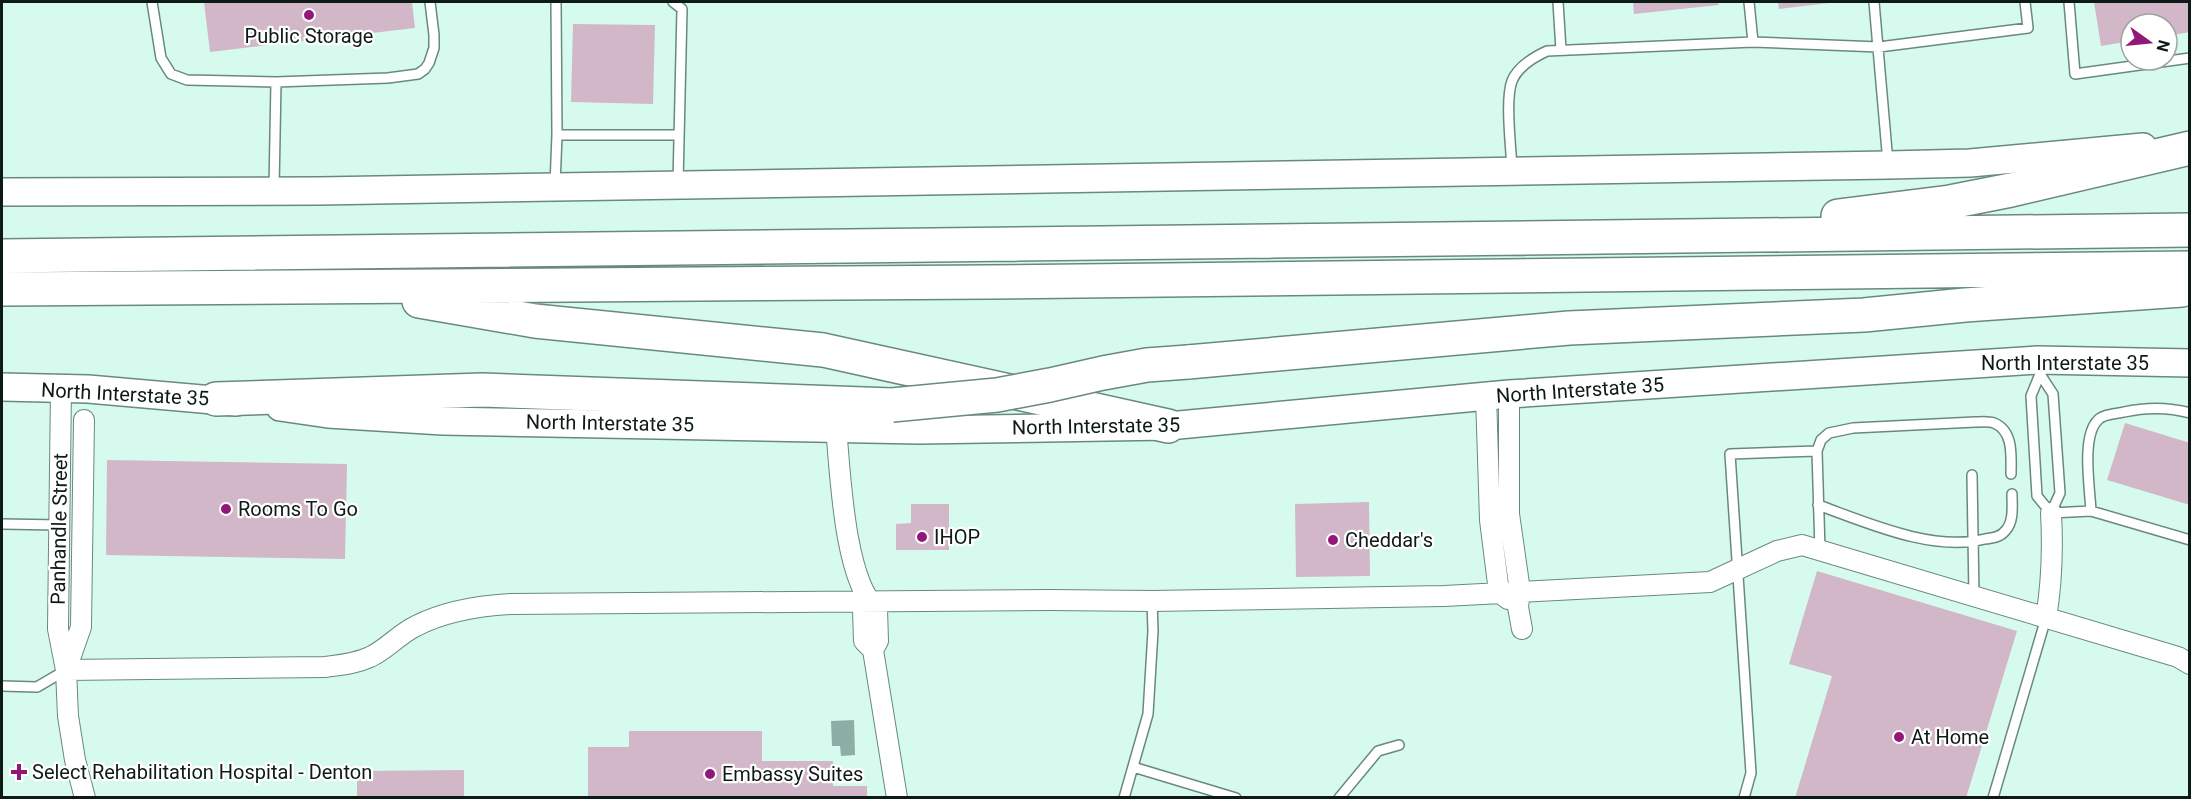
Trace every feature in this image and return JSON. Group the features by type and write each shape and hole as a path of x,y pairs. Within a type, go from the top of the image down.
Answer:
{"highway":[{"path":"1677,235 1950,202 2190,148"},
{"path":"2,255 2190,230"},
{"path":"2,289 990,282 2190,268"},
{"path":"331,286 534,321 823,350 1168,426"},
{"path":"216,399 482,390 892,405 997,395 1147,365 1569,328 1864,315 2190,289"}],"main road":[{"path":"2,192 274,191 1889,165 1970,163 2190,143"},
{"name":"North Interstate 35","path":"2,387 62,388 216,399 328,414 443,421 919,430 1168,426 1497,395 2039,367 2190,363"}],"street":[{"name":"Panhandle Street","path":"62,388 58,629 66,670 68,716 75,760 85,798"},
{"path":"1497,395 1490,520 1499,592"},
{"path":"1497,395 1522,629"},
{"name":"Panhandle Street","path":"66,670 81,627 84,420"},
{"path":"836,427 845,525 855,566 869,602 877,609 878,641 873,650 897,798"},
{"path":"2046,618 2053,559 2051,513"},
{"path":"66,670 325,667 350,664 372,656 416,626 446,614 478,606 1050,600 1152,602 1444,596 1499,592 1519,599 1710,582 1777,551 1802,545 2178,657 2190,664"}],"lane":[{"path":"152,2 161,58 171,74 187,80 276,82 388,78 418,74 429,63 434,48 430,2"},
{"path":"555,186 556,2"},
{"path":"673,2 682,9 678,183"},
{"path":"1558,2 1561,50"},
{"path":"1749,2 1753,42"},
{"path":"1874,2 1889,165"},
{"path":"1512,172 1509,94 1512,81 1518,71 1538,55 1547,51 1753,42 1879,47 2028,28 2025,2"},
{"path":"2069,2 2075,74 2190,58"},
{"path":"274,191 276,82"},
{"path":"557,135 679,135"},
{"path":"2039,367 2053,394 2060,493 2051,513"},
{"path":"2039,367 2031,396 2037,496 2051,513"},
{"path":"2091,511 2088,450 2090,429 2099,418 2136,410 2171,408 2190,413"},
{"path":"1820,550 1817,450 1821,440 1829,433 1853,428 1994,423 2005,431 2010,444 2011,474"},
{"path":"1744,798 1751,773 1730,454 1817,450"},
{"path":"1972,475 1974,596"},
{"path":"1818,505 1912,536 1948,542 1974,542 2000,536 2008,529 2012,516 2012,494"},
{"path":"2051,513 2091,511 2190,540"},
{"path":"2,524 59,525"},
{"path":"1124,798 1148,714 1153,631 1152,602"},
{"path":"1993,798 2046,618"},
{"path":"2,686 37,687 66,670"},
{"path":"1340,798 1378,752 1399,744"},
{"path":"1133,767 1236,798"}],"shaded area":[{"path":"854,720 855,755 841,756 840,746 832,746 831,721"}],"building":[{"name":"Public Storage","path":"204,2 412,2 415,28 210,52"},
{"path":"1633,2 1718,2 1719,5 1634,14"},
{"path":"1778,2 1829,2 1829,3 1779,9"},
{"path":"2094,2 2190,2 2190,32 2179,34 2179,12 2119,12 2119,43 2101,46"},
{"path":"573,24 655,25 653,104 571,102"},
{"path":"2125,423 2190,443 2190,505 2107,480"},
{"name":"Rooms To Go","path":"107,460 347,464 345,559 106,555"},
{"name":"Cheddar's","path":"1369,502 1370,576 1296,577 1295,504"},
{"name":"IHOP","path":"911,504 949,504 949,550 896,550 896,524 911,523"},
{"name":"At Home","path":"1817,571 2017,631 1966,798 1795,798 1832,676 1789,664"},
{"name":"Embassy Suites","path":"629,731 762,731 762,761 833,761 833,786 867,786 867,798 588,798 588,747 629,747"},
{"path":"464,770 464,798 357,798 357,771"}],"place":[{"name":"Public Storage","path":"309,15"},
{"name":"Rooms To Go","path":"226,509"},
{"name":"IHOP","path":"922,537"},
{"name":"Cheddar's","path":"1333,540"},
{"name":"At Home","path":"1899,737"},
{"name":"Select Rehabilitation Hospital - Denton","path":"19,772"},
{"name":"Embassy Suites","path":"710,774"}]}
